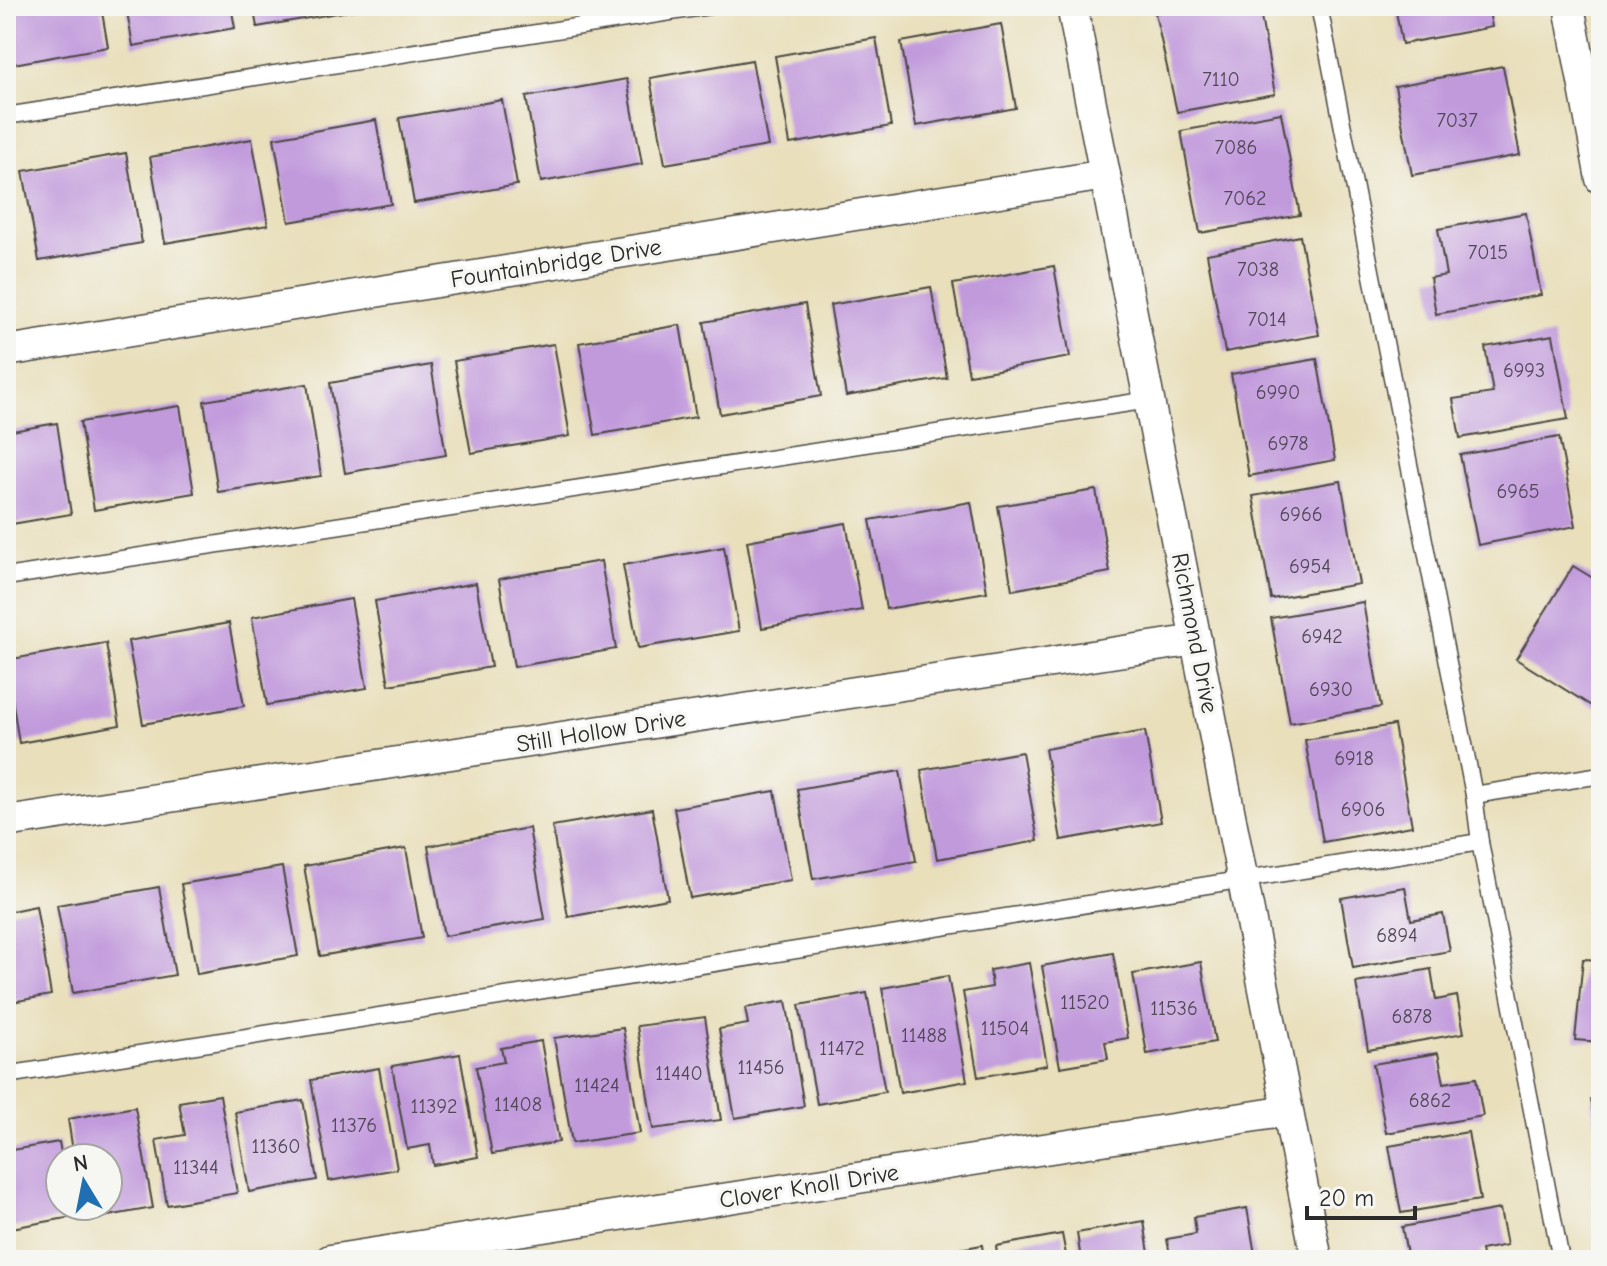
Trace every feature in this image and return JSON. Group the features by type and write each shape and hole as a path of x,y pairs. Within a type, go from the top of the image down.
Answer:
{"street":[{"name":"Richmond Drive","path":"1072,6 1317,1260"},
{"path":"1569,6 1591,74 1601,179"},
{"name":"Fountainbridge Drive","path":"6,351 1105,175"},
{"name":"Still Hollow Drive","path":"6,822 1196,640"},
{"name":"Clover Knoll Drive","path":"330,1260 1288,1111"}],"lane":[{"path":"6,116 709,6"},
{"path":"1319,6 1474,795 1480,842 1561,1260"},
{"path":"6,577 1149,400"},
{"path":"1474,795 1601,775"},
{"path":"6,1075 1480,842"}],"building":[{"path":"6,6 101,6 108,47 8,65"},
{"path":"126,6 231,6 235,28 133,46"},
{"path":"253,6 359,6 360,9 257,27"},
{"path":"1192,6 1259,6 1275,94 1177,112 1155,13"},
{"path":"1395,6 1488,6 1492,27 1402,44"},
{"path":"1001,24 1016,108 916,126 901,42"},
{"path":"876,38 891,126 790,144 775,56"},
{"path":"752,60 768,146 665,164 650,78"},
{"path":"1503,66 1520,155 1412,175 1395,86"},
{"path":"627,79 642,164 541,182 526,97"},
{"path":"502,100 517,185 414,203 399,118"},
{"path":"1281,113 1300,215 1200,233 1181,131"},
{"path":"376,120 391,204 289,222 274,138"},
{"path":"252,139 268,225 165,243 150,157"},
{"path":"126,153 142,243 39,261 23,171"},
{"path":"1526,213 1541,295 1436,314 1430,278 1446,275 1438,229"},
{"path":"6,220 15,260 6,262"},
{"path":"1300,236 1319,335 1225,352 1207,254"},
{"path":"1054,266 1070,357 969,375 953,284"},
{"path":"931,287 947,378 846,396 830,305"},
{"path":"805,304 821,396 720,414 704,322"},
{"path":"680,325 696,417 595,435 579,343"},
{"path":"1553,335 1568,419 1460,438 1453,399 1493,393 1485,347"},
{"path":"554,344 570,436 471,453 454,361"},
{"path":"1317,359 1335,460 1249,476 1231,374"},
{"path":"431,365 446,455 345,473 330,383"},
{"path":"307,384 321,476 218,492 204,401"},
{"path":"180,406 194,493 94,510 80,422"},
{"path":"57,423 71,514 6,525 6,432"},
{"path":"1559,437 1576,526 1478,545 1460,455"},
{"path":"1341,481 1359,584 1271,599 1253,496"},
{"path":"1096,490 1110,572 1012,590 998,506"},
{"path":"971,502 987,592 886,609 870,520"},
{"path":"846,523 862,610 762,628 747,541"},
{"path":"724,547 739,631 638,648 623,565"},
{"path":"601,561 616,649 514,667 499,579"},
{"path":"1573,566 1601,583 1601,705 1598,710 1516,659"},
{"path":"476,583 491,667 389,685 375,601"},
{"path":"351,599 367,688 267,705 252,617"},
{"path":"1363,602 1381,707 1290,723 1271,618"},
{"path":"229,623 244,706 143,724 128,641"},
{"path":"106,643 120,725 19,743 6,660"},
{"path":"1394,725 1412,826 1323,842 1305,740"},
{"path":"1145,731 1161,822 1061,840 1045,749"},
{"path":"1022,752 1038,841 937,859 921,770"},
{"path":"900,771 916,861 813,879 797,789"},
{"path":"775,791 791,880 690,898 674,808"},
{"path":"652,809 668,899 568,917 552,826"},
{"path":"529,828 545,919 444,936 428,846"},
{"path":"406,848 422,938 320,956 304,866"},
{"path":"282,867 298,956 197,974 181,884"},
{"path":"159,887 175,975 73,993 57,905"},
{"path":"1405,887 1411,920 1443,914 1450,951 1353,968 1341,898"},
{"path":"36,906 51,995 6,1003 6,912"},
{"path":"1113,953 1128,1038 1105,1042 1108,1059 1060,1067 1042,966"},
{"path":"1583,959 1601,960 1601,1042 1575,1040"},
{"path":"1201,962 1215,1042 1147,1054 1133,974"},
{"path":"1029,963 1047,1065 978,1077 963,992 992,987 990,970"},
{"path":"1431,969 1436,1000 1457,996 1464,1033 1368,1050 1356,983"},
{"path":"948,976 967,1081 900,1093 882,988"},
{"path":"867,993 885,1092 817,1104 799,1005"},
{"path":"786,1001 804,1106 735,1118 719,1029 748,1024 745,1008"},
{"path":"705,1017 721,1120 653,1129 637,1026"},
{"path":"623,1028 640,1133 572,1143 554,1038"},
{"path":"541,1041 559,1142 492,1154 476,1067 504,1062 501,1048"},
{"path":"1438,1053 1444,1083 1476,1078 1483,1116 1386,1133 1373,1064"},
{"path":"460,1054 478,1157 433,1165 430,1145 407,1149 392,1066"},
{"path":"379,1068 397,1169 329,1181 311,1080"},
{"path":"220,1095 237,1193 167,1205 156,1140 185,1135 179,1102"},
{"path":"1601,1099 1601,1140 1598,1140 1591,1100"},
{"path":"303,1100 317,1180 249,1192 235,1112"},
{"path":"135,1107 153,1208 124,1213 124,1142 72,1142 68,1119"},
{"path":"1468,1132 1480,1200 1401,1213 1389,1146"},
{"path":"44,1145 44,1222 6,1229 6,1151"},
{"path":"1247,1208 1256,1260 1171,1260 1167,1239 1196,1234 1194,1217"},
{"path":"1500,1209 1507,1245 1481,1250 1483,1260 1408,1260 1402,1227"},
{"path":"1144,1221 1150,1260 1081,1260 1077,1233"},
{"path":"1062,1234 1067,1260 998,1260 996,1246"},
{"path":"982,1245 984,1260 916,1260 915,1257"}]}
